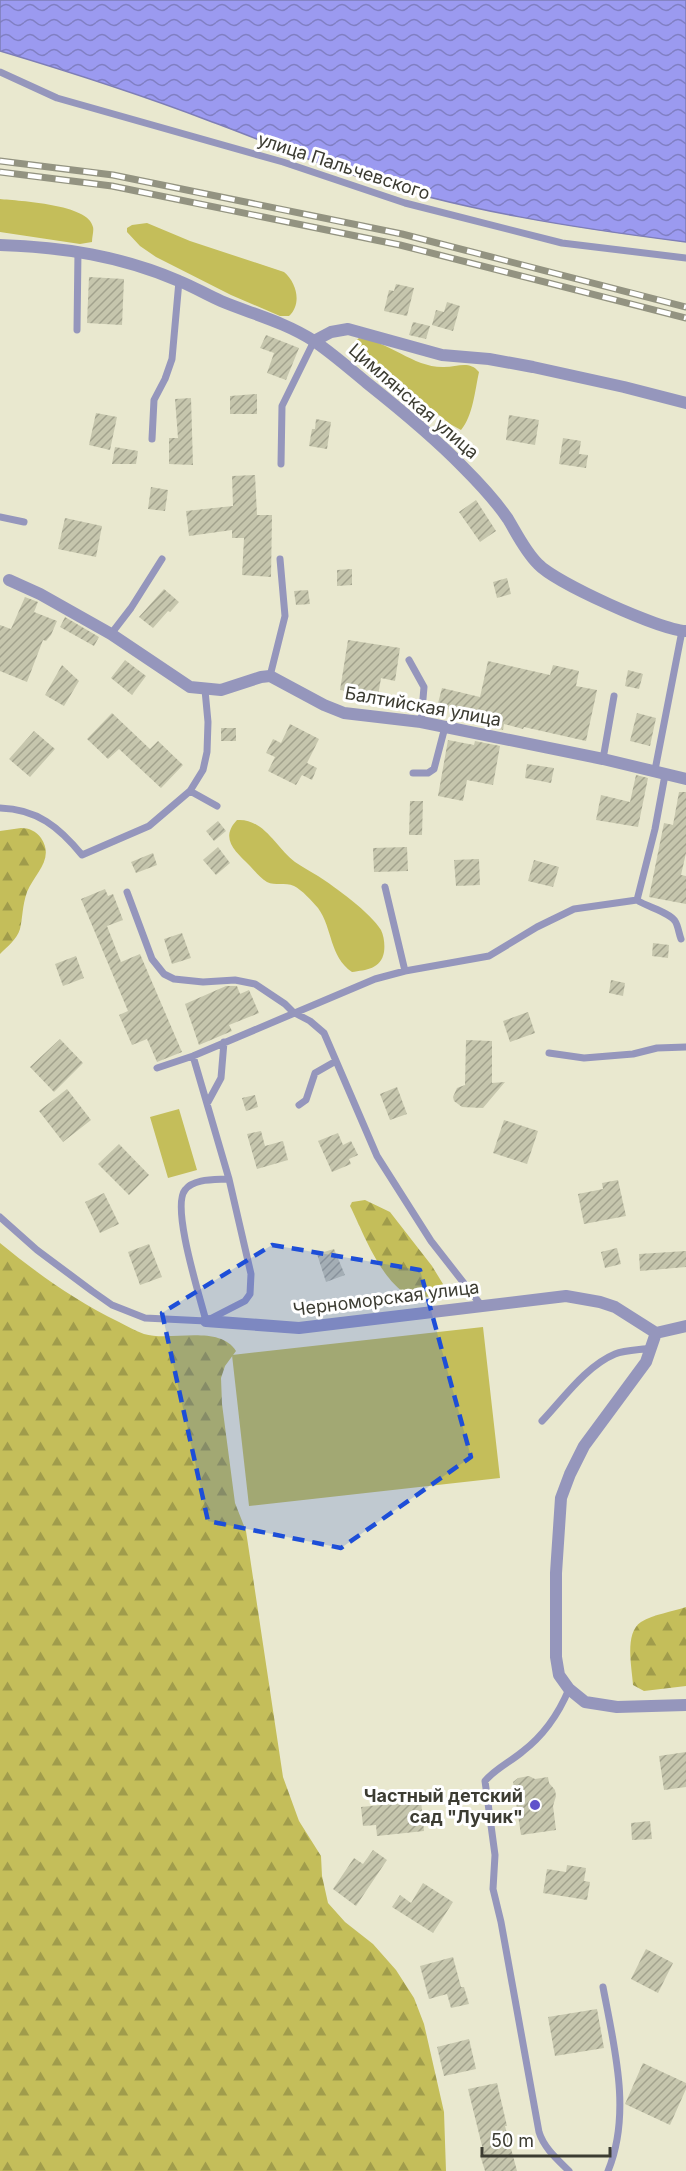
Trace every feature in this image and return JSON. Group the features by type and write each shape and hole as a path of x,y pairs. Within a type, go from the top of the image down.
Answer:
{"street":[{"name":"Цимлянская улица","path":"0,245 78,251 116,259 179,281 221,301 279,322 314,341 423,427 482,485 507,517 525,549 539,566 556,578 593,597 664,626 684,631"},
{"name":"Цимлянская улица","path":"314,341 331,332 348,329 442,355 489,359 533,367 686,403"},
{"path":"9,580 40,594 111,634 190,687 221,690 270,676"},
{"name":"Балтийская улица","path":"270,676 316,701 345,713 421,722 686,778"},
{"name":"Черноморская улица","path":"206,1321 298,1328 566,1296 615,1307 656,1333"},
{"path":"686,1326 656,1333 646,1362 584,1446 561,1498 556,1553 556,1657 559,1675 568,1689 585,1702 617,1707 686,1705"}],"lane":[{"name":"улица Пальчевского","path":"0,72 57,98 283,162 405,203 562,243 686,258"},
{"path":"77,330 78,251"},
{"path":"152,439 154,400 172,359 179,281"},
{"path":"281,464 282,406 314,341"},
{"path":"0,516 24,522"},
{"path":"270,676 285,616 280,559"},
{"path":"111,634 162,560"},
{"path":"637,900 655,829 660,772 684,631"},
{"path":"409,660 424,687 421,722"},
{"path":"0,808 33,812 57,829 82,855 149,826 190,791 203,770 207,752 208,722 205,690"},
{"path":"603,759 614,696"},
{"path":"413,773 428,773 434,770 445,727"},
{"path":"190,791 217,806"},
{"path":"385,887 405,971"},
{"path":"127,892 152,959 164,974 174,979 203,982 247,981 285,1004 324,1033 377,1156 431,1241 481,1305"},
{"path":"157,1068 193,1056 341,991 405,971 489,956 537,927 574,909 637,900 669,915 676,921 681,939"},
{"path":"208,1102 220,1078 224,1042"},
{"path":"549,1053 584,1058 633,1054 657,1048 686,1047"},
{"path":"193,1056 229,1179 251,1274 250,1294 245,1301 206,1321 186,1244 181,1216 181,1197 186,1188 199,1182 229,1179"},
{"path":"299,1105 306,1100 315,1073 336,1061"},
{"name":"Черноморская улица","path":"0,1216 37,1250 112,1305 145,1318 206,1321"},
{"path":"542,1421 590,1371 607,1358 617,1353 652,1348"},
{"path":"568,1689 560,1711 546,1728 525,1750 485,1781 495,1855 493,1889 539,2132 550,2152 569,2171"},
{"path":"603,1987 614,2043 620,2104 617,2139 608,2171"}],"highlighted area":[{"path":"272,1245 420,1270 471,1457 341,1548 208,1521 162,1313"}],"green space":[{"path":"0,199 52,205 79,213 89,219 93,227 92,242 80,244 0,232"},
{"path":"147,223 190,241 284,272 295,288 296,306 289,316 280,316 231,295 156,257 140,246 127,232 127,228 132,225"},
{"path":"359,338 381,344 433,366 467,365 475,368 479,372 473,402 461,430 450,424 358,349 353,343"},
{"path":"237,820 255,824 262,829 295,862 334,887 369,916 381,930 384,938 384,952 380,962 372,968 352,972 345,966 335,950 323,916 310,899 294,886 264,880 231,845 229,833"},
{"path":"21,828 32,830 41,838 45,846 45,859 27,892 19,933 0,954 0,831"},
{"path":"179,1109 197,1170 168,1178 150,1117"},
{"path":"365,1200 390,1212 432,1266 443,1284 432,1296 413,1296 400,1290 379,1264 350,1206 352,1202"},
{"path":"0,1243 72,1296 144,1334 218,1338 228,1343 236,1351 225,1366 221,1378 222,1404 235,1503 246,1531 283,1777 299,1821 321,1856 322,1876 328,1903 345,1922 373,1944 396,1970 414,1998 424,2024 444,2112 446,2171 0,2171"},
{"path":"483,1327 500,1478 249,1506 232,1355"},
{"path":"686,1607 686,1686 644,1691 633,1685 630,1651 632,1634 636,1627 652,1617"}],"water":[{"path":"0,0 686,0 686,242 520,217 396,188 319,163 130,92 0,51"}],"building":[{"path":"89,277 124,279 122,325 87,323"},
{"path":"396,284 414,288 407,316 384,311 389,290 394,291"},
{"path":"447,302 460,306 453,331 432,325 436,310 444,312"},
{"path":"413,322 430,326 426,339 409,335"},
{"path":"266,335 299,348 286,380 267,373 274,353 260,348"},
{"path":"257,394 257,414 230,414 230,396"},
{"path":"191,398 193,465 169,464 169,438 178,438 175,399"},
{"path":"96,413 117,417 110,450 89,445"},
{"path":"509,415 539,420 535,445 506,440"},
{"path":"316,419 331,422 327,449 309,446"},
{"path":"563,438 581,441 579,454 588,455 586,468 559,464"},
{"path":"115,447 138,451 136,464 112,464"},
{"path":"255,475 257,515 272,515 271,577 242,575 244,538 232,538 232,530 189,536 186,511 233,506 232,476"},
{"path":"151,487 168,490 165,511 148,509"},
{"path":"476,500 496,531 480,542 459,512"},
{"path":"65,518 102,526 96,557 58,549"},
{"path":"352,569 352,585 337,586 337,570"},
{"path":"507,578 511,594 497,598 493,582"},
{"path":"164,589 179,602 153,628 139,617"},
{"path":"308,590 310,604 296,605 294,591"},
{"path":"25,597 38,602 34,612 57,621 51,635 46,641 43,640 27,682 0,671 0,625 11,629"},
{"path":"65,617 99,637 94,646 60,627"},
{"path":"348,640 400,648 395,681 381,678 378,696 340,690"},
{"path":"125,660 146,676 132,695 111,678"},
{"path":"488,661 550,675 553,665 579,671 576,686 597,690 586,741 504,724 503,730 479,725 481,716 437,707 442,688 480,697"},
{"path":"62,665 79,681 64,706 45,695"},
{"path":"628,670 643,674 639,689 625,686"},
{"path":"112,713 150,749 158,741 183,765 161,788 119,749 108,759 87,739"},
{"path":"637,713 656,718 650,746 630,741"},
{"path":"290,724 319,739 307,763 317,768 312,780 302,775 296,785 268,771 275,757 266,753 273,739 281,743"},
{"path":"221,728 236,728 236,741 221,741"},
{"path":"34,731 55,749 30,777 9,759"},
{"path":"448,740 474,745 475,741 500,746 493,785 467,780 463,801 438,796"},
{"path":"527,764 554,768 551,783 525,778"},
{"path":"636,775 648,778 638,827 596,820 601,795 630,802"},
{"path":"679,792 686,792 686,853 681,875 686,876 686,904 649,897 664,823 673,825"},
{"path":"410,801 423,801 422,835 409,835"},
{"path":"218,821 226,831 214,841 206,831"},
{"path":"218,847 230,863 216,875 203,860"},
{"path":"407,847 408,871 374,872 373,848"},
{"path":"153,853 157,865 136,873 131,862"},
{"path":"479,859 480,885 456,886 454,860"},
{"path":"534,860 559,867 553,887 528,881"},
{"path":"105,889 108,896 113,894 123,920 107,926 121,962 140,954 182,1052 157,1062 147,1039 132,1045 119,1015 128,1011 81,899"},
{"path":"182,933 191,958 172,964 164,939"},
{"path":"653,943 669,945 668,958 652,956"},
{"path":"76,956 84,978 63,986 55,964"},
{"path":"611,980 625,983 623,996 609,993"},
{"path":"226,986 237,986 240,994 249,990 259,1013 229,1025 232,1031 199,1045 185,1004"},
{"path":"528,1012 535,1033 510,1042 503,1021"},
{"path":"60,1039 83,1063 54,1092 30,1067"},
{"path":"466,1040 492,1041 492,1083 505,1082 483,1108 462,1107 454,1101 453,1097 457,1088 465,1085"},
{"path":"397,1087 407,1114 390,1120 380,1094"},
{"path":"67,1089 91,1120 63,1142 39,1111"},
{"path":"255,1095 258,1107 246,1111 242,1098"},
{"path":"504,1120 538,1131 527,1164 493,1153"},
{"path":"261,1131 265,1146 283,1141 288,1160 257,1169 247,1134"},
{"path":"338,1133 343,1145 351,1141 358,1155 349,1159 351,1164 332,1172 318,1141"},
{"path":"119,1144 149,1175 129,1195 98,1164"},
{"path":"618,1180 626,1216 584,1224 578,1194 603,1189 602,1183"},
{"path":"104,1193 119,1224 100,1233 85,1202"},
{"path":"149,1244 162,1277 140,1285 128,1252"},
{"path":"617,1248 621,1264 605,1268 601,1252"},
{"path":"334,1249 345,1275 326,1282 317,1254"},
{"path":"686,1251 686,1267 640,1271 639,1254"},
{"path":"686,1752 686,1787 664,1790 659,1756"},
{"name":"Частный детский сад \"Лучик\"","path":"529,1776 535,1779 548,1777 549,1783 555,1790 553,1806 556,1830 521,1835 513,1782 518,1778"},
{"path":"421,1801 424,1831 377,1836 376,1825 363,1826 361,1807"},
{"path":"650,1821 652,1839 632,1840 631,1823"},
{"path":"373,1850 387,1860 356,1906 333,1889 354,1858 363,1864"},
{"path":"567,1865 586,1868 584,1881 590,1882 587,1900 543,1893 547,1869 566,1872"},
{"path":"423,1883 453,1902 433,1933 392,1907 400,1895 411,1903"},
{"path":"646,1949 673,1963 658,1993 631,1979"},
{"path":"453,1957 461,1987 464,1987 469,2004 451,2008 447,1994 429,1999 420,1966"},
{"path":"597,2009 604,2048 555,2056 548,2017"},
{"path":"469,2039 476,2069 444,2076 437,2047"},
{"path":"643,2063 686,2083 686,2089 670,2125 625,2104"},
{"path":"497,2083 517,2171 485,2171 480,2155 484,2154 468,2089"}],"railway":[{"path":"0,161 113,175 402,234 686,307"},
{"path":"0,172 112,186 400,245 686,318"}],"place":[{"name":"Частный детский сад \"Лучик\"","path":"535,1805"}]}
